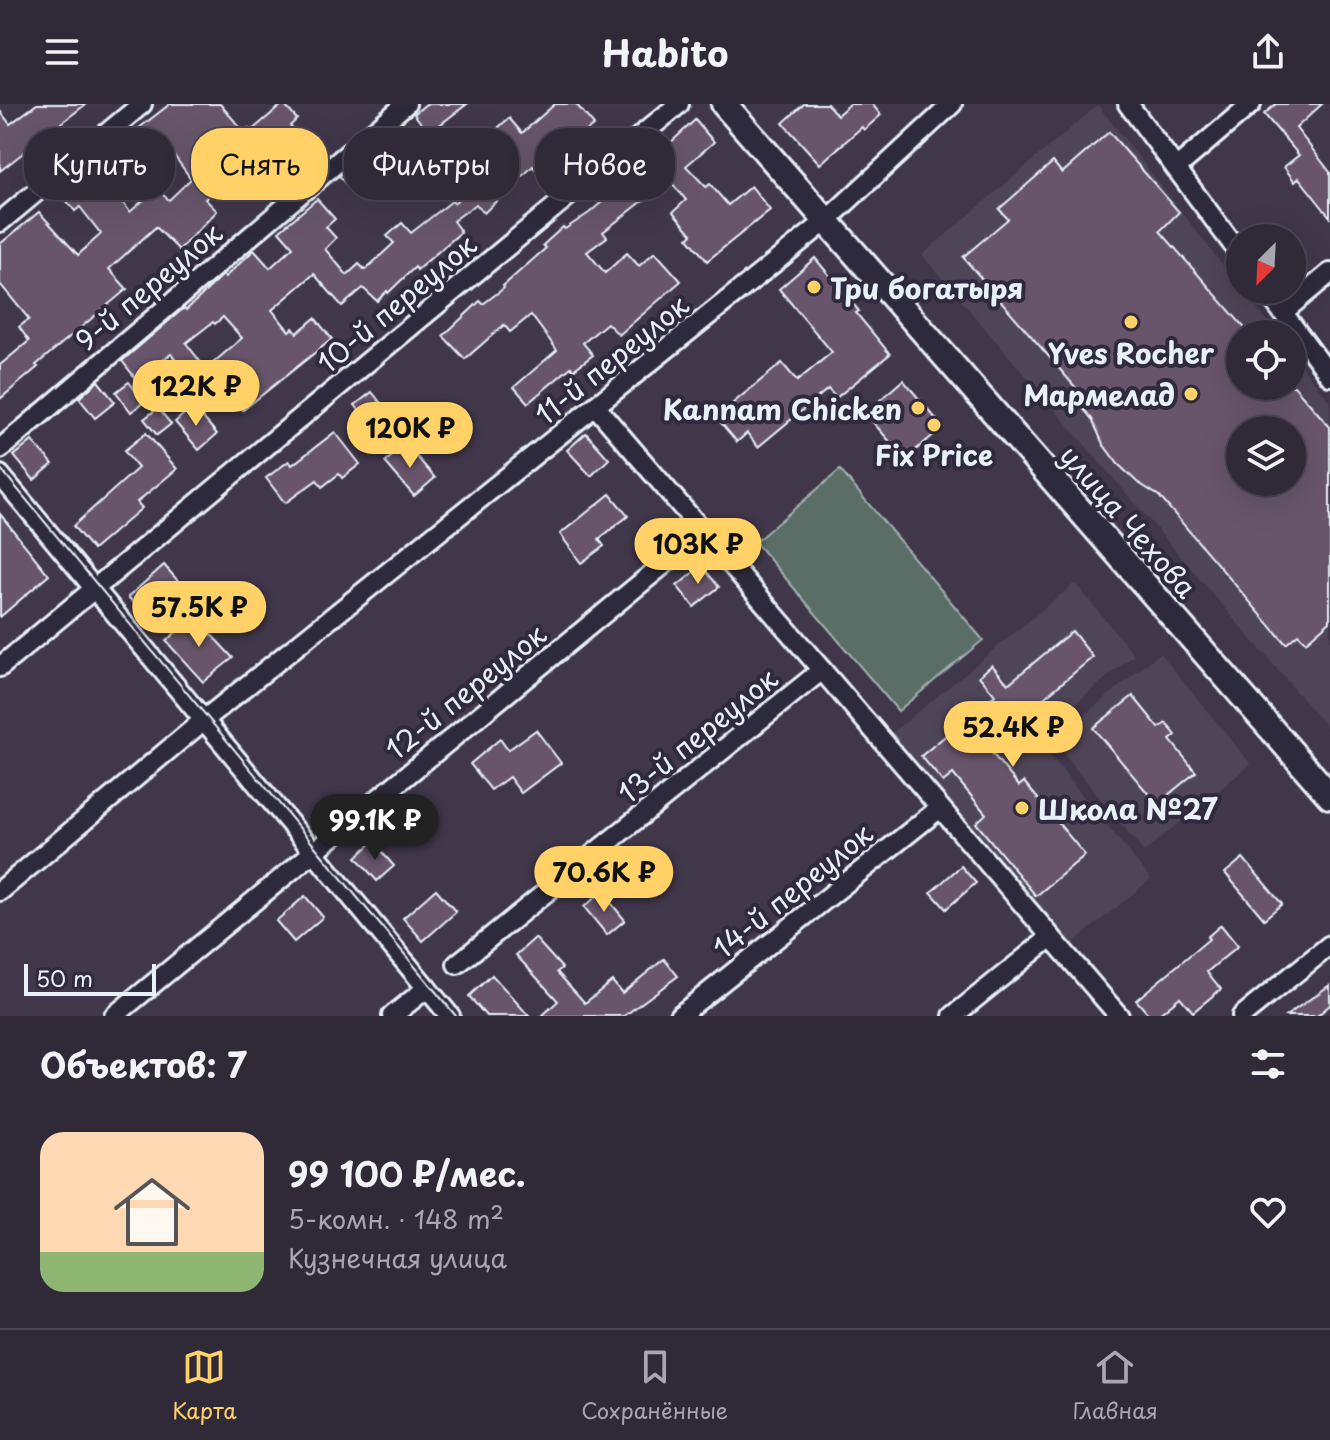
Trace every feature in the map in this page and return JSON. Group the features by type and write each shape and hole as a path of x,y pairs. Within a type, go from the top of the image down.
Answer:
{"main road":[{"name":"улица Чехова","path":"724,104 1330,796"}],"street":[{"path":"0,222 142,104"},
{"name":"9-й переулок","path":"0,449 406,104"},
{"name":"10-й переулок","path":"0,667 679,104"},
{"name":"11-й переулок","path":"0,891 204,720 826,221 952,104"},
{"path":"1128,104 1226,235"},
{"path":"1176,168 1251,104"},
{"path":"1283,312 1330,273"},
{"path":"1277,304 1330,376"},
{"path":"596,407 1119,1016"},
{"path":"0,475 450,1016"},
{"name":"12-й переулок","path":"114,1016 703,532"},
{"name":"13-й переулок","path":"457,964 822,670"},
{"name":"14-й переулок","path":"679,1016 940,808"},
{"path":"953,1016 1051,937"},
{"path":"1242,1016 1330,945"},
{"path":"392,1016 427,988"}],"shaded area":[{"name":"Мармелад","path":"1098,105 1226,269 1226,304 1254,304 1266,320 1226,320 1226,400 1306,400 1306,371 1330,402 1330,731 922,255"},
{"name":"Школа №27","path":"1075,583 1134,655 1035,737 1151,879 1067,948 891,734"},
{"path":"1160,653 1251,764 1144,852 1053,741"}],"green space":[{"path":"840,470 983,640 898,711 755,542"}],"building":[{"path":"37,104 86,104 55,128 24,128 24,152 0,171 0,111 10,124"},
{"path":"170,104 220,104 241,128 191,128 191,179 175,157 175,128 139,128"},
{"path":"283,104 297,119 290,126 292,128 255,128"},
{"path":"426,104 467,104 436,128 425,128 414,114"},
{"path":"555,104 576,104 594,125 590,128 535,128 535,169 533,166 519,179 519,130 522,133"},
{"path":"804,104 827,104 837,115 850,104 872,104 881,115 864,130 862,127 820,164 783,123"},
{"path":"1276,104 1322,104 1296,128 1330,172 1330,217 1299,178 1295,182 1284,167 1299,155 1264,114"},
{"path":"509,118 518,128 498,128"},
{"path":"695,120 714,142 686,166 706,187 710,184 728,205 751,186 770,210 707,261 688,238 692,234 673,212 686,200 675,187 675,138"},
{"name":"Мармелад","path":"1109,132 1179,212 1160,231 1238,320 1226,320 1226,400 1306,400 1330,427 1330,621 1306,642 1298,634 1286,644 1159,496 1137,482 1118,464 1082,407 1088,402 963,257 1008,219 999,209 1053,162 1062,173"},
{"path":"191,179 191,200 206,200 217,211 179,250 156,227 109,269 127,289 0,399 0,365 29,341 19,327 29,319 0,284 0,244 39,212 78,255 101,234 80,207 75,211 66,200 121,200 130,212 144,200 175,200 175,194"},
{"path":"316,200 335,219 326,227 336,238 325,249 347,275 359,264 365,270 394,243 387,236 402,223 411,233 452,201 457,200 498,200 484,213 476,204 453,221 461,232 377,301 363,288 342,306 314,274 272,310 289,331 293,328 297,333 315,318 332,339 243,410 222,386 209,397 171,354 137,380 122,361 254,250 270,268 293,247 279,231","holes":["223,317 242,338 206,369 186,343"]},
{"path":"604,200 644,200 603,232 607,237 587,252 605,273 627,253 639,266 655,252 681,281 619,335 607,323 583,343 593,355 573,370 571,367 528,403 514,387 557,350 531,315 510,332 504,325 465,359 443,336 480,301 483,304 504,288 563,227 565,229"},
{"path":"815,258 890,354 836,398 828,389 758,447 747,433 737,442 716,417 782,363 797,381 832,352 779,289"},
{"path":"903,380 943,427 905,459 865,413"},
{"path":"98,381 115,402 95,418 79,398"},
{"path":"129,382 144,402 131,412 116,392"},
{"path":"372,392 388,412 371,425 355,405"},
{"path":"193,406 217,434 199,450 175,422"},
{"path":"158,408 171,424 157,435 144,419"},
{"path":"335,432 360,464 342,478 339,474 322,487 317,480 285,503 266,478 289,461 292,465"},
{"path":"146,433 177,469 137,502 142,508 93,550 73,526 138,468 124,451"},
{"path":"586,433 609,459 591,476 567,450"},
{"path":"32,441 53,464 34,480 14,456"},
{"path":"406,444 435,478 414,496 385,462"},
{"path":"610,494 628,516 599,539 604,546 581,563 560,534"},
{"path":"0,514 49,575 0,617"},
{"path":"164,565 179,582 144,614 128,597"},
{"path":"702,566 719,587 694,607 677,586"},
{"path":"194,616 233,658 203,682 166,641"},
{"path":"1072,631 1093,657 986,746 1019,786 1024,782 1085,855 1036,896 976,823 986,814 953,774 943,782 921,756 995,695 979,676 992,665 1008,684"},
{"path":"1133,696 1159,728 1166,723 1176,735 1170,740 1196,772 1157,804 1093,728"},
{"path":"536,730 561,763 521,793 509,777 491,790 470,764 500,739 508,750"},
{"path":"373,842 394,866 377,881 356,857"},
{"path":"1243,858 1282,904 1264,919 1225,873"},
{"path":"961,866 976,883 946,909 931,892"},
{"path":"436,889 456,912 423,941 403,918"},
{"path":"602,892 625,920 607,935 584,907"},
{"path":"305,896 323,917 294,942 276,921"},
{"path":"1221,925 1238,946 1207,972 1221,989 1193,1012 1180,997 1157,1016 1150,1016 1136,1000 1209,939 1207,937"},
{"path":"535,938 562,968 557,972 585,1003 612,981 622,993 664,959 678,976 624,1016 542,1016 558,1001 516,955"},
{"path":"492,975 529,1016 486,1016 469,996"},
{"path":"1330,985 1330,1005 1317,1016 1286,1016"}],"tram line":[{"path":"0,468 456,1016"}],"place":[{"name":"Три богатыря","path":"814,287"},
{"name":"Yves Rocher","path":"1131,322"},
{"name":"Мармелад","path":"1191,394"},
{"name":"Kannam Chicken","path":"918,408"},
{"name":"Fix Price","path":"934,425"},
{"name":"Школа №27","path":"1022,808"}]}
